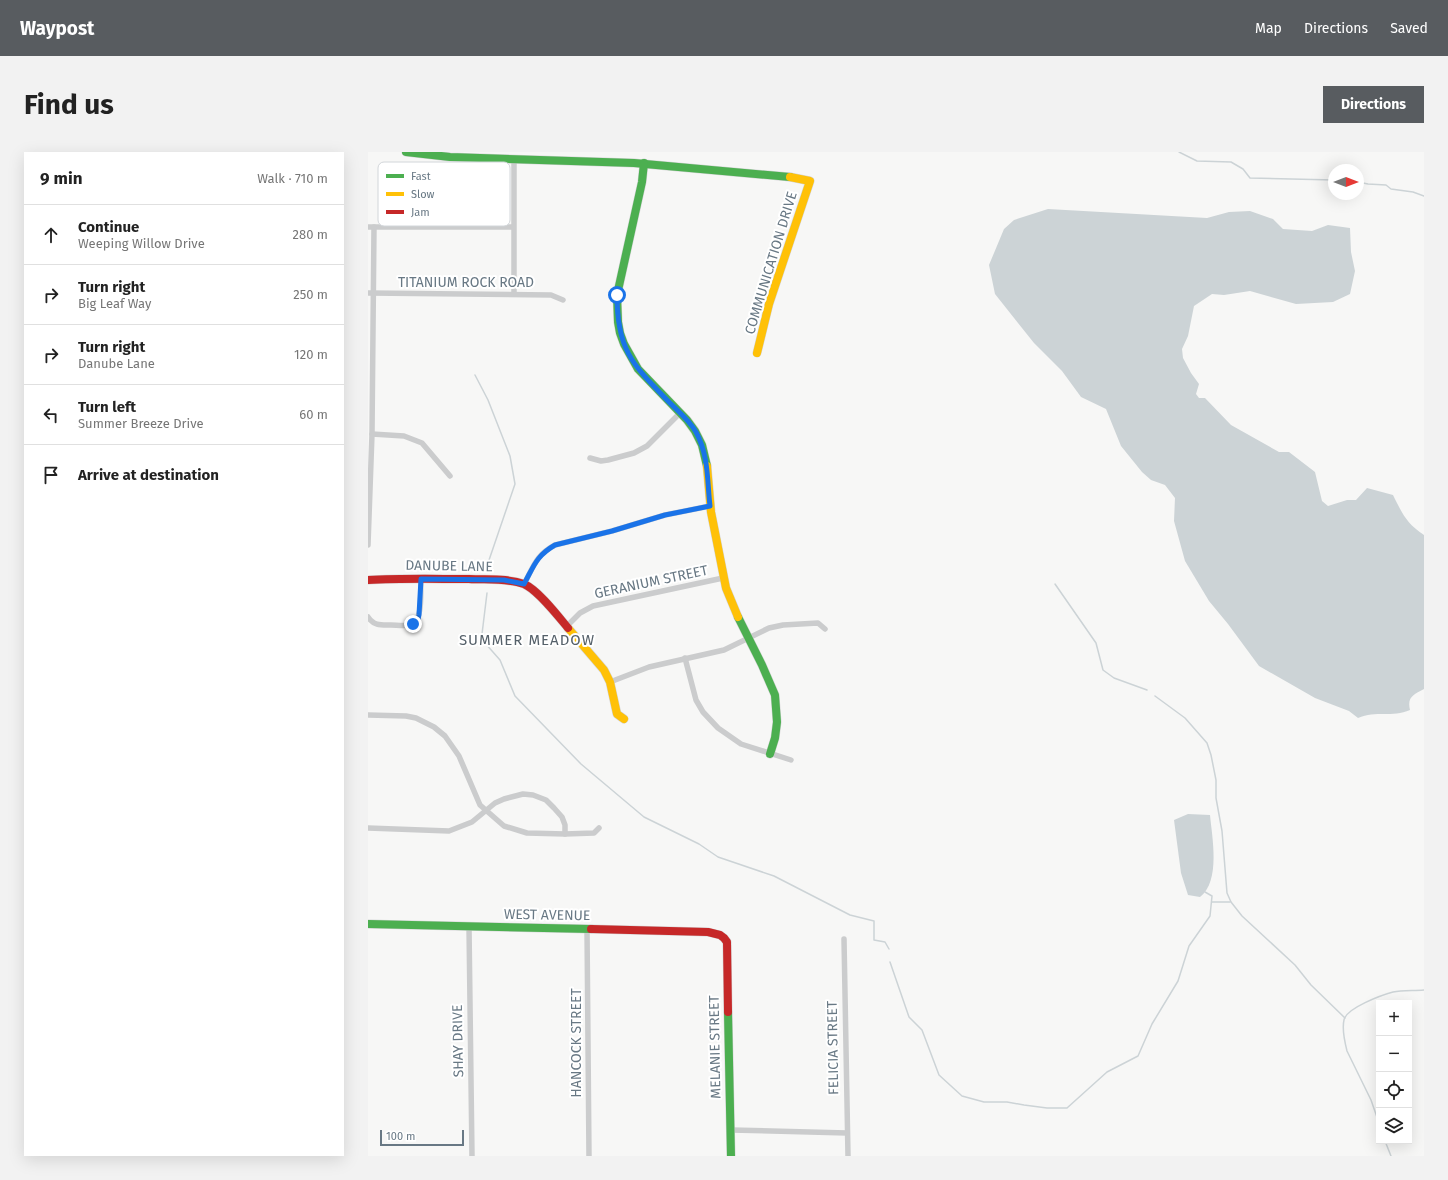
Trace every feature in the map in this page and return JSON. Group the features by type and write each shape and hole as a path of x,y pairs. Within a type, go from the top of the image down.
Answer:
{"street":[{"path":"406,152 450,157 514,160 644,163 642,182 617,295 618,322 624,344 638,369 695,431 704,450 707,464 710,506 723,578 729,599 775,695 777,722 775,738 770,754"},
{"path":"514,160 514,294"},
{"name":"COMMUNICATION DRIVE","path":"644,163 783,176 810,181 769,304 757,353"},
{"path":"368,545 372,434 371,227 513,227"},
{"name":"TITANIUM ROCK ROAD","path":"371,293 551,295 562,300"},
{"path":"590,458 601,461 634,453 647,446 680,413"},
{"path":"372,434 404,436 422,443 450,476"},
{"path":"524,584 534,563 548,549 555,545 612,531 665,515 710,506"},
{"name":"GERANIUM STREET","path":"567,626 580,613 593,606 723,578"},
{"path":"368,618 371,622 379,625 413,624 418,619 419,615 421,579"},
{"name":"DANUBE LANE","path":"368,580 504,580 524,584 531,588 549,606 604,670 610,682 617,714 624,719"},
{"path":"610,682 649,667 724,650 769,628 783,625 818,623 825,629"},
{"path":"685,658 696,700 718,728 741,744 791,760"},
{"path":"368,715 406,716 416,718 434,727 445,736 459,756 480,805 504,826 512,830 527,833 565,834 594,833 599,828"},
{"path":"368,828 449,831 472,822 495,803 524,794 533,795 546,800 562,817 565,826 565,834"},
{"name":"WEST AVENUE","path":"368,924 710,932 721,934 725,938"},
{"name":"SHAY DRIVE","path":"469,927 472,1156"},
{"name":"HANCOCK STREET","path":"587,929 589,1156"},
{"name":"MELANIE STREET","path":"725,938 731,1156"},
{"name":"FELICIA STREET","path":"844,939 848,1156"},
{"path":"731,1130 847,1133"}],"shaded area":[{"path":"1048,209 1207,218 1229,212 1250,211 1273,219 1283,229 1312,231 1328,225 1350,228 1351,252 1355,271 1350,294 1333,302 1296,304 1250,291 1224,295 1212,294 1194,306 1188,336 1182,349 1183,358 1199,384 1196,394 1199,398 1205,398 1231,425 1279,452 1289,452 1315,472 1322,501 1328,506 1347,500 1356,500 1367,488 1393,495 1409,522 1424,535 1424,689 1410,699 1410,710 1397,714 1371,714 1358,718 1349,711 1315,698 1259,666 1209,601 1185,561 1174,521 1175,498 1165,485 1151,480 1142,472 1121,446 1106,409 1081,397 1062,371 1034,343 995,294 989,265 1004,229 1014,220"},
{"path":"1188,814 1210,815 1214,858 1213,870 1211,881 1207,890 1200,897 1188,895 1181,873 1174,820"}],"waterway":[{"path":"1179,152 1197,161 1231,162 1243,169 1250,178 1328,180"},
{"path":"1364,183 1386,185 1391,189 1413,192 1424,196"},
{"path":"475,375 488,400 510,456 515,484 487,566"},
{"path":"1055,584 1096,643 1103,670 1114,678 1147,690"},
{"path":"487,593 482,634 485,643 500,660 515,696 581,764 644,817 699,844 718,857 774,876 850,915 874,921 874,940 885,942 889,949"},
{"path":"1155,696 1185,718 1207,743 1216,780 1216,798 1222,831 1227,893 1231,902 1242,916 1295,965 1311,985 1345,1018"},
{"path":"890,962 909,1017 922,1030 939,1075 962,1096 984,1102 1007,1102 1047,1108 1067,1108 1107,1072 1138,1056 1152,1024 1178,981 1189,946 1210,916 1212,896 1205,892"},
{"path":"1212,902 1230,902"},
{"path":"1376,1114 1371,1100 1347,1051 1343,1023 1344,1020 1346,1015 1357,1007 1381,996 1397,991 1424,990"},
{"path":"1386,1144 1391,1156"}],"traffic: fast":[{"path":"406,152 450,157 634,163 790,177"},
{"path":"644,163 642,182 617,295 620,333 624,344 638,369 687,420 695,431 702,445 707,466"},
{"path":"738,617 775,695 777,722 775,738 770,754"},
{"path":"368,924 591,929"},
{"path":"728,1012 731,1156"}],"traffic: slow":[{"path":"757,353 769,304 810,181 790,177"},
{"path":"707,466 711,512 726,588 738,617"},
{"path":"568,628 604,670 610,682 617,714 624,719"}],"traffic: jam":[{"path":"368,580 469,579 518,582 530,587 548,604 568,628"},
{"path":"591,929 708,932 720,935 727,942 728,1012"}],"district":[{"name":"SUMMER MEADOW","path":"527,640"}],"route":[{"path":"413,624 418,619 419,615 421,579 504,580 524,584 534,563 548,549 555,545 612,531 665,515 710,506 707,464 702,445 695,431 687,420 647,380 631,358 620,333 617,295"}]}
